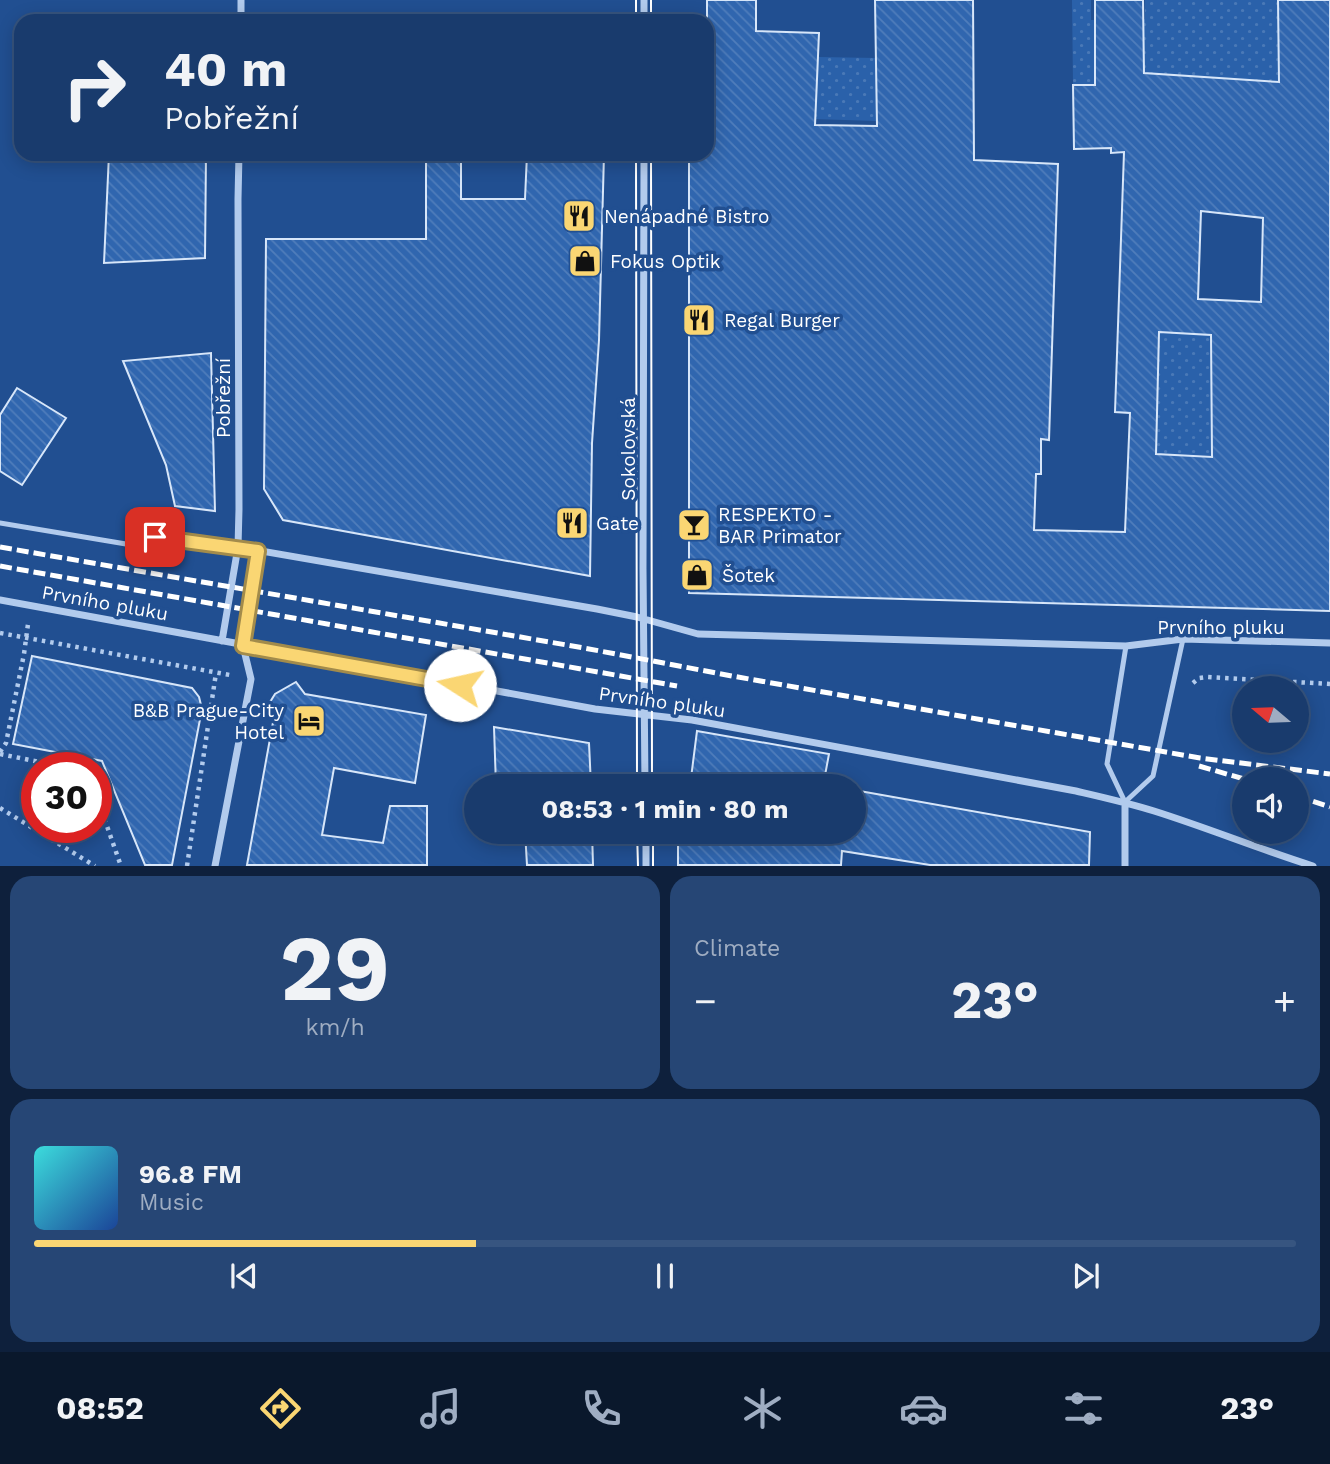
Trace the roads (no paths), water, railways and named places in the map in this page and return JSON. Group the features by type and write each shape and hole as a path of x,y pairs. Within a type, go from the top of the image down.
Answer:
{"street":[{"name":"Pobřežní","path":"222,641 238,547 239,161"},
{"name":"Sokolovská","path":"644,161 645,774"},
{"name":"Prvního pluku","path":"155,537 238,547 597,609 698,634 1126,646 1183,639 1330,643"},
{"path":"215,866 251,679 243,646 258,551"},
{"name":"Prvního pluku","path":"0,600 595,709 692,720 1076,791 1157,812 1313,866"},
{"path":"1125,802 1125,866"},
{"path":"646,844 646,866"}],"lane":[{"path":"0,523 132,545 155,537"},
{"path":"1126,646 1107,764 1125,802 1153,776 1183,639"}],"tram line":[{"path":"636,0 636,14"},
{"path":"651,0 651,14"},
{"path":"636,161 637,774"},
{"path":"651,161 652,774"},
{"path":"637,844 638,866"},
{"path":"653,844 653,866"}],"railway":[{"path":"0,547 1200,758 1330,774"},
{"path":"0,566 677,686"},
{"path":"1199,766 1232,776"},
{"path":"1309,800 1330,807"}],"place":[{"name":"Nenápadné Bistro","path":"579,216"},
{"name":"Fokus Optik","path":"585,261"},
{"name":"Regal Burger","path":"699,320"},
{"name":"Gate","path":"572,523"},
{"name":"RESPEKTO - BAR Primator","path":"694,525"},
{"name":"Šotek","path":"697,575"},
{"name":"B&B Prague-City Hotel","path":"309,721"}]}
